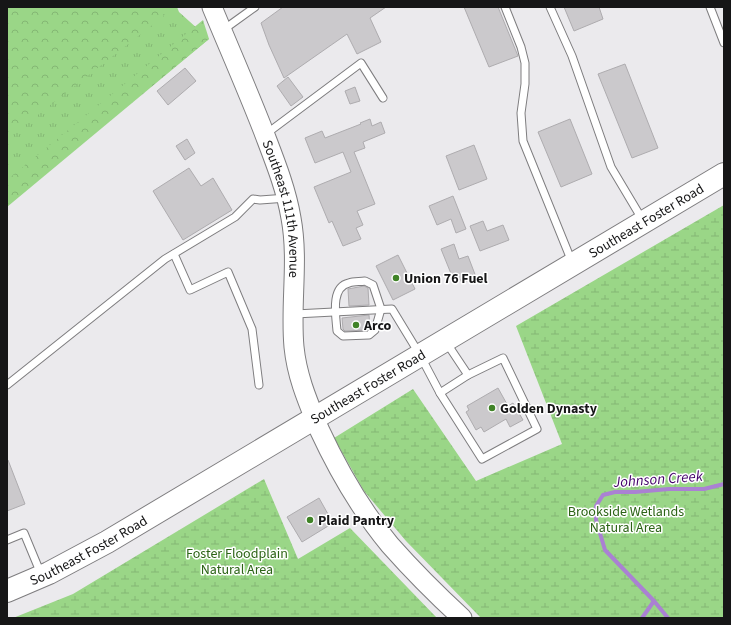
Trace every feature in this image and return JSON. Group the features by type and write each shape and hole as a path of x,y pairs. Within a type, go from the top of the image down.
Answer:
{"main road":[{"name":"Southeast Foster Road","path":"7,591 42,576 106,542 724,174"}],"street":[{"name":"Southeast 111th Avenue","path":"212,7 265,135 287,198 294,242 294,348 303,391 335,463 371,519 389,544 462,618"}],"lane":[{"path":"222,30 255,7"},
{"path":"505,7 521,47 525,63 525,84 521,113 523,141 573,264"},
{"path":"550,7 572,56 612,167 644,222"},
{"path":"710,7 724,43"},
{"path":"265,135 361,63 383,98"},
{"path":"7,385 165,259 235,217 252,198 260,200 287,198"},
{"path":"174,254 190,290 228,272 252,329 259,385"},
{"path":"365,281 373,285 382,309 376,330 369,335 343,336 337,331 337,294 341,287 348,283 365,281"},
{"path":"294,314 392,309 420,355 440,392 482,459 537,429 503,358 468,375 440,392"},
{"path":"445,340 468,375"},
{"path":"7,540 24,533 42,576"}],"green space":[{"path":"7,7 177,7 179,12 209,39 7,204"},
{"path":"7,7 158,7 164,16 7,139"},
{"path":"203,20 209,39 7,207 7,180"},
{"name":"Brookside Wetlands Natural Area","path":"724,205 724,618 481,618 406,541 364,491 334,438 413,389 476,481 562,444 516,326"},
{"name":"Foster Floodplain Natural Area","path":"264,479 298,559 350,528 437,618 13,618 73,594"}],"building":[{"path":"283,7 386,7 370,18 381,42 357,54 347,34 284,78 261,23"},
{"path":"464,7 498,7 518,56 489,67"},
{"path":"564,7 599,7 603,19 574,31"},
{"path":"625,64 658,148 632,158 598,74"},
{"path":"185,68 196,81 168,105 157,91"},
{"path":"288,77 303,97 291,106 277,86"},
{"path":"355,87 360,101 350,104 345,91"},
{"path":"370,119 372,126 381,122 385,133 363,142 365,148 354,152 375,204 357,211 363,225 356,228 361,239 343,246 332,221 329,223 314,187 351,172 343,152 315,163 305,138 322,131 325,138"},
{"path":"570,119 592,174 561,187 538,132"},
{"path":"187,139 195,153 185,160 176,146"},
{"path":"474,145 487,179 459,190 446,156"},
{"path":"189,168 201,186 213,178 232,210 183,240 153,191"},
{"path":"453,196 466,229 456,233 451,219 437,225 429,206"},
{"path":"483,221 487,231 503,225 509,240 480,251 470,226"},
{"path":"454,244 459,259 468,256 476,277 462,283 460,279 454,281 441,249"},
{"path":"398,255 415,289 393,300 376,266"},
{"name":"Arco","path":"364,286 368,288 369,305 349,306 348,289"},
{"name":"Arco","path":"369,315 370,328 367,330 345,331 343,329 342,318"},
{"name":"Golden Dynasty","path":"498,388 508,406 513,403 523,420 510,427 506,419 484,432 481,427 476,430 466,412 469,410 467,406"},
{"path":"8,460 25,504 7,511 7,461"},
{"name":"Plaid Pantry","path":"319,498 333,523 302,542 287,517"}],"waterway":[{"name":"Johnson Creek","path":"668,618 654,601 605,550 596,520 596,506 603,495 615,492 704,489 724,484"},
{"name":"Johnson Creek","path":"642,618 654,601"}],"place":[{"name":"Union 76 Fuel","path":"396,278"},
{"name":"Arco","path":"356,325"},
{"name":"Golden Dynasty","path":"492,408"},
{"name":"Plaid Pantry","path":"310,520"}]}
